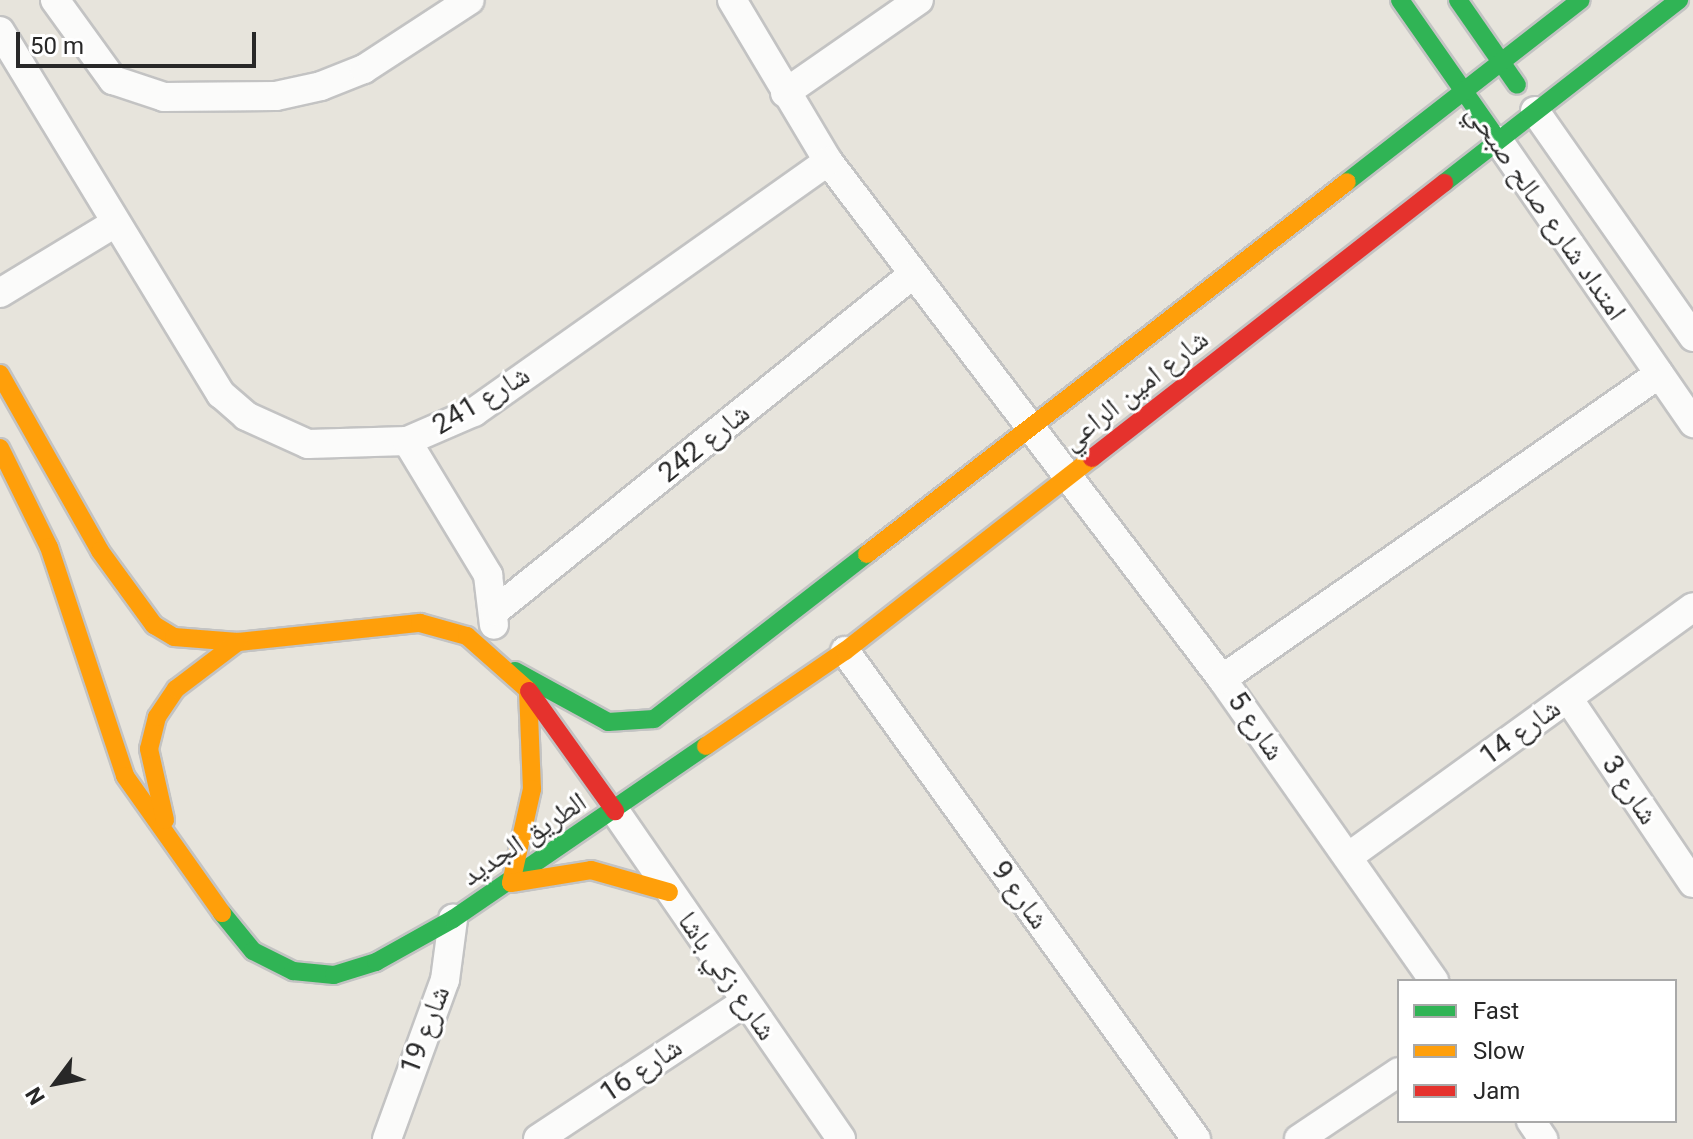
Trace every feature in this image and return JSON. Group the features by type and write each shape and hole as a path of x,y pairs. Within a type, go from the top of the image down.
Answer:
{"street":[{"path":"55,0 113,80 137,93 212,97 276,96 321,86 364,69 470,0"},
{"name":"شارع 5","path":"732,0 828,161 912,275 1032,425 1222,679 1433,979"},
{"path":"785,93 919,0"},
{"name":"امتداد شارع صالح صبحي","path":"1400,0 1693,423"},
{"name":"امتداد شارع صالح صبحي","path":"1458,0 1693,337"},
{"name":"شارع امين الراعي","path":"515,671 608,722 654,719 1581,0"},
{"name":"شارع امين الراعي","path":"615,811 845,651 1679,0"},
{"name":"شارع 241","path":"0,31 201,367 246,416 308,444 407,441 474,412 828,161"},
{"path":"0,293 115,223"},
{"name":"شارع 242","path":"495,611 912,275"},
{"name":"الطريق الجديد","path":"0,374 100,551 154,625 174,637 238,642 420,623 487,649 515,671 615,811 511,883 376,962 334,975 293,971 253,951 180,861 125,776 49,547 0,448"},
{"path":"1222,679 1659,374"},
{"path":"407,441 479,558 495,611 487,649"},
{"name":"شارع 14","path":"1348,857 1693,607"},
{"path":"180,861 149,749 157,717 176,689 238,642"},
{"name":"شارع 9","path":"845,651 1196,1139"},
{"path":"528,690 532,789 511,883 591,870 669,892"},
{"name":"شارع 3","path":"1568,698 1693,883"},
{"name":"شارع زكي باشا","path":"615,811 841,1139"},
{"name":"شارع 19","path":"387,1139 445,980 453,919"},
{"name":"شارع 16","path":"538,1139 745,1002"},
{"path":"1299,1139 1397,1073"}],"traffic: fast":[{"path":"1400,0 1498,140"},
{"path":"1458,0 1517,85"},
{"path":"1347,182 1581,0"},
{"path":"1444,183 1679,0"},
{"path":"515,671 608,722 654,719 867,554"},
{"path":"222,913 253,951 293,971 334,975 376,962 453,919 706,746"}],"traffic: slow":[{"path":"867,554 1347,182"},
{"path":"0,374 100,551 154,625 174,637 238,642 420,623 467,636 529,691"},
{"path":"0,448 49,547 125,776 222,913"},
{"path":"706,746 845,651 1092,458"},
{"path":"165,820 149,749 157,717 176,689 238,642"},
{"path":"528,690 532,789 511,883 591,870 669,892"}],"traffic: jam":[{"path":"1092,458 1444,183"},
{"path":"529,691 615,811"}]}
